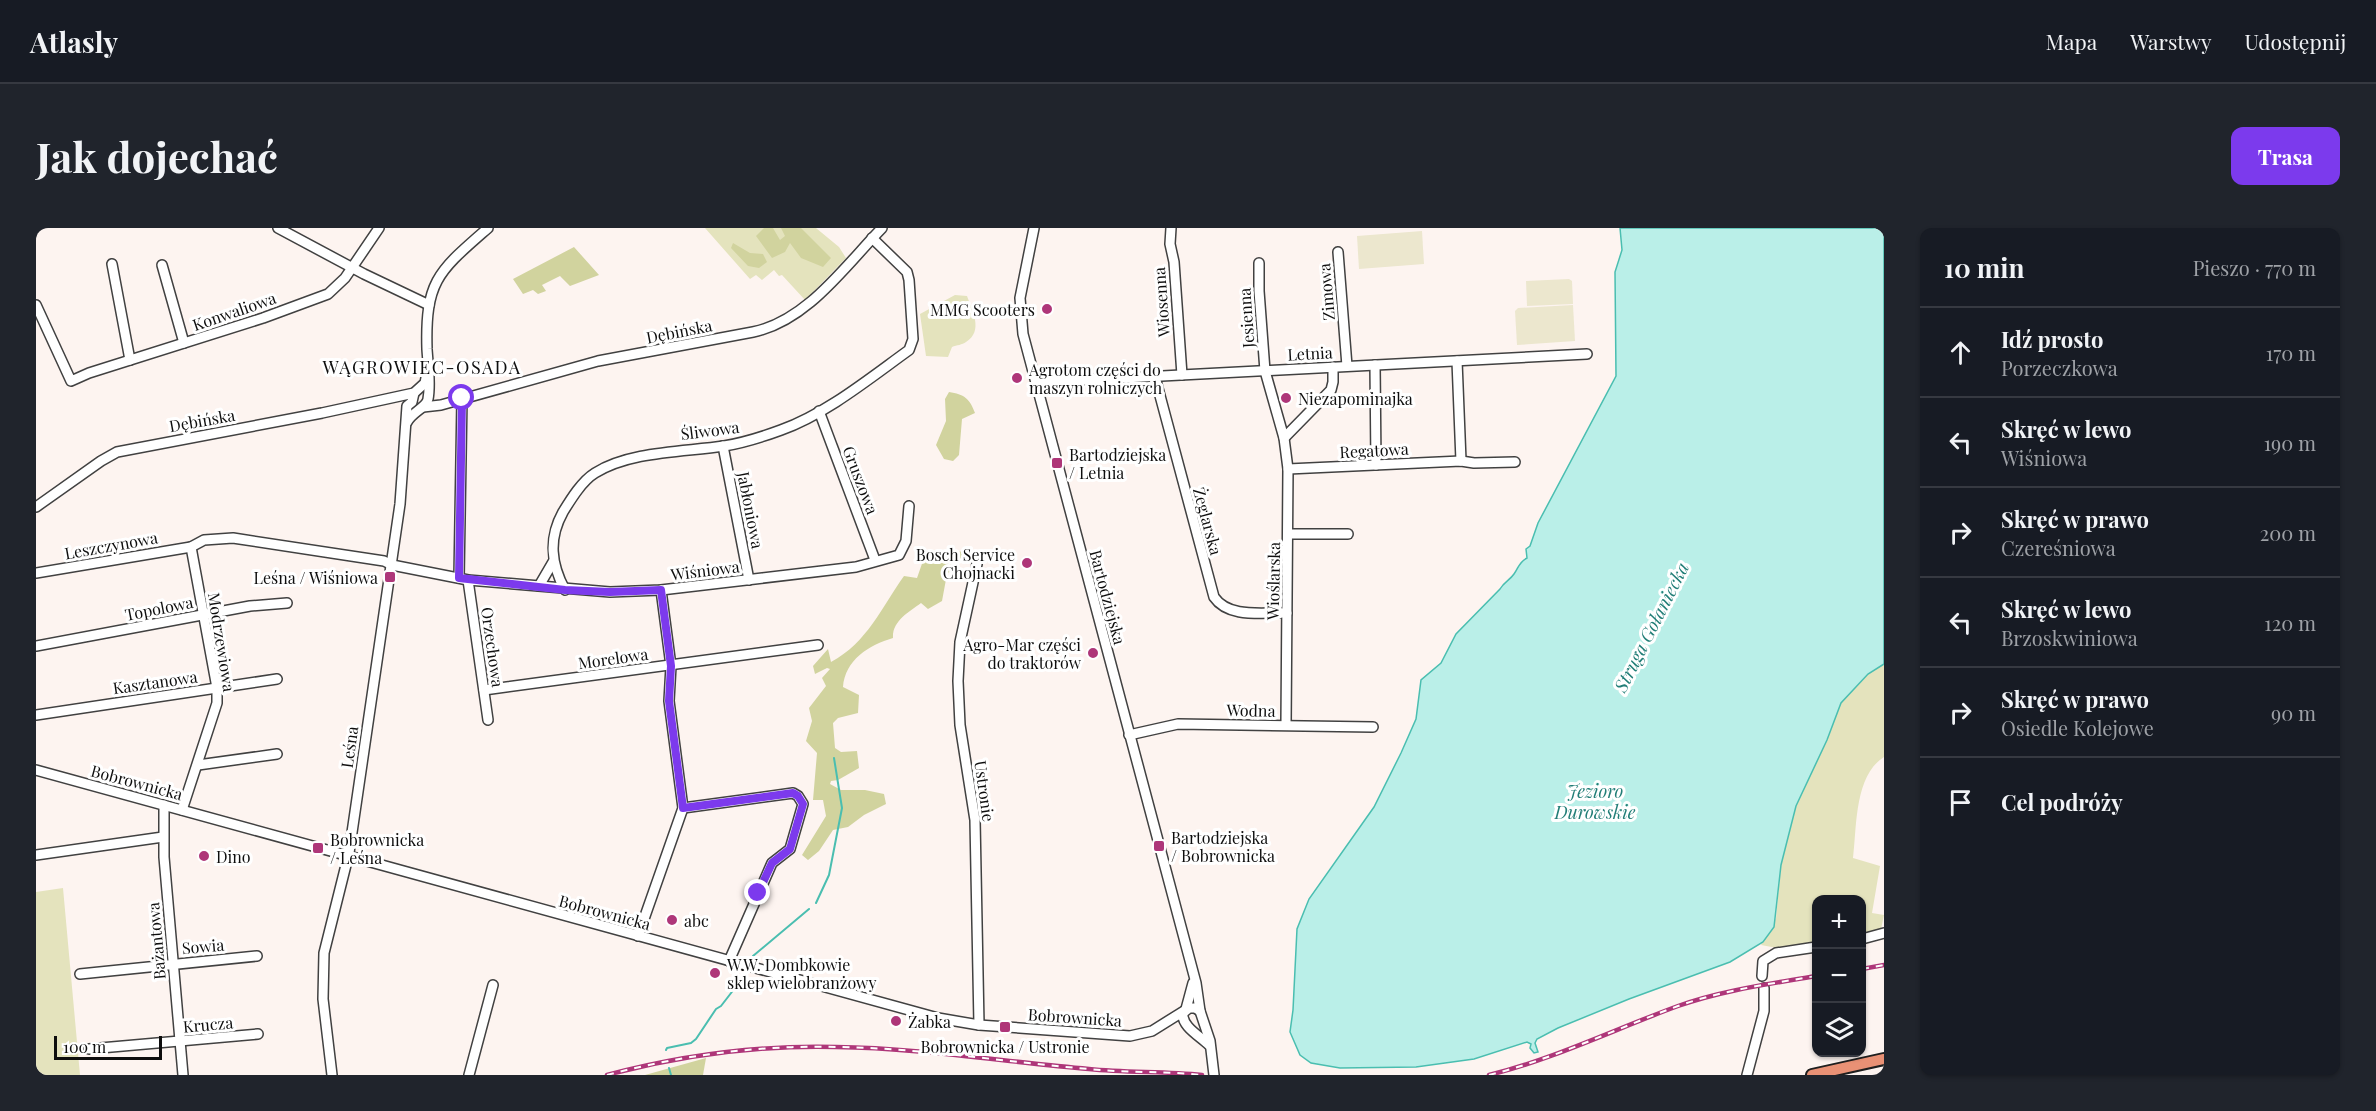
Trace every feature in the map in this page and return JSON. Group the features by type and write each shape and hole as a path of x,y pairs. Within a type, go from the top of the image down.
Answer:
{"main road":[{"path":"1812,1075 1884,1059"}],"street":[{"path":"278,228 429,305"},
{"name":"Konwaliowa","path":"36,305 70,381 263,318 328,294 338,286 378,228"},
{"path":"419,399 430,387 427,332 432,289 442,270 488,228"},
{"name":"Dębińska","path":"36,507 117,452 389,399 447,401 598,361 775,326 791,318 809,303 882,228"},
{"name":"Bartodziejska","path":"1034,228 1020,309 1023,334 1196,983 1214,1075"},
{"name":"Wiosenna","path":"1171,228 1170,244 1174,262 1182,375"},
{"name":"Śliwowa","path":"565,590 555,571 553,561 553,546 558,521 569,501 592,474 610,465 675,450 723,446 759,438 784,429 819,411 909,350 913,339 909,280 906,272 872,238"},
{"name":"Zimowa","path":"1338,252 1347,366"},
{"name":"Jesienna","path":"1259,263 1265,371"},
{"path":"112,264 130,360"},
{"path":"162,264 184,343"},
{"name":"Letnia","path":"1036,386 1047,382 1587,354"},
{"path":"1457,361 1461,461"},
{"path":"1375,365 1376,465"},
{"path":"1284,438 1331,390 1333,367"},
{"name":"Wioślarska","path":"1265,371 1284,438 1288,469 1286,726"},
{"name":"Żeglarska","path":"1155,376 1214,597 1224,607 1234,611 1287,613"},
{"name":"Orzechowa","path":"462,398 463,579 488,720"},
{"name":"Leśna","path":"332,1075 323,999 324,953 348,856 392,565 407,422 419,399"},
{"name":"Gruszowa","path":"819,411 875,560"},
{"name":"Jabłoniowa","path":"723,446 749,580"},
{"name":"Regatowa","path":"1288,469 1461,461 1515,462"},
{"name":"Wiśniowa","path":"392,565 463,579 565,590 610,592 661,590 749,580 856,567 899,555 906,541 909,506"},
{"path":"1289,534 1348,534"},
{"name":"Leszczynowa","path":"36,573 191,547 204,540 233,538 384,561 392,565"},
{"name":"Modrzewiowa","path":"182,810 217,703 217,688 191,547"},
{"name":"Śliwowa","path":"539,586 553,561"},
{"name":"Ustronie","path":"977,564 960,642 958,681 960,725 975,820 979,1025"},
{"path":"638,936 683,808 669,701 671,666 661,590"},
{"name":"Topolowa","path":"36,646 250,606 287,603"},
{"name":"Morelowa","path":"484,690 818,645"},
{"name":"Kasztanowa","path":"36,715 277,679"},
{"name":"Wodna","path":"1130,735 1178,724 1373,727"},
{"path":"198,765 277,754"},
{"name":"Bobrownicka","path":"36,770 917,1013 979,1025 1130,1036 1148,1033 1185,1010"},
{"path":"683,808 793,793 803,804 790,849 772,863 729,961"},
{"name":"Bażantowa","path":"164,805 163,837 183,1075"},
{"path":"36,855 163,837"},
{"path":"1866,938 1884,933"},
{"path":"1762,976 1763,961 1771,954 1812,948"},
{"name":"Sowia","path":"80,974 257,956"},
{"name":"Bartodziejska","path":"1185,1010 1193,988 1192,972"},
{"path":"469,1075 493,985"},
{"path":"1747,1075 1764,1011 1764,988"},
{"path":"1170,1020 1186,1024 1198,1025 1201,1015 1195,1008 1185,1010 1182,1015 1186,1024 1209,1045"},
{"name":"Krucza","path":"88,1049 258,1034"}],"green space":[{"path":"705,228 816,228 839,247 846,258 805,300 782,275 779,276 774,270 762,280 756,275 750,279"},
{"path":"764,228 773,228 780,240 785,236 781,228 801,228 831,258 823,267 801,258 790,243 785,252 772,258 756,236"},
{"path":"733,243 750,253 763,254 767,262 759,268 748,266 731,248"},
{"path":"574,247 599,275 570,286 560,276 542,285 546,291 538,294 533,290 523,294 513,279"},
{"path":"955,295 967,296 974,314 976,326 974,332 966,342 952,347 948,357 926,356 920,314"},
{"path":"949,392 966,398 975,413 962,419 959,455 953,461 944,459 936,445 946,421 945,399"},
{"path":"964,552 958,563 947,574 942,601 928,609 921,603 911,610 898,622 893,638 867,649 853,661 848,669 843,687 859,695 858,713 838,718 833,723 835,748 841,752 857,751 859,768 838,780 831,781 830,784 841,790 865,790 884,794 886,804 864,815 848,827 833,830 819,851 808,860 802,855 826,816 823,800 813,800 817,753 806,741 812,721 809,708 826,686 822,678 830,669 827,668 815,674 813,666 828,649 831,662 854,645 873,623 904,576 917,578 924,558 936,553"},
{"path":"1884,664 1884,757 1867,776 1862,789 1853,858 1880,866 1872,913 1884,915 1881,929 1866,934 1866,895 1812,895 1812,944 1777,948 1761,945 1776,918 1781,865 1796,806 1827,740 1841,703 1868,674"},
{"path":"63,888 80,1075 36,1075 36,892"},
{"path":"706,1058 703,1075 645,1075"}],"shaded area":[{"path":"1422,231 1424,264 1359,269 1357,236"},
{"path":"1569,279 1572,281 1573,304 1527,306 1526,281"},
{"path":"1573,305 1575,341 1517,345 1515,311 1518,308"}],"water":[{"name":"Jezioro Durowskie","path":"1620,228 1884,228 1884,664 1868,674 1841,703 1827,740 1796,806 1781,865 1774,927 1763,942 1730,962 1558,1028 1537,1039 1535,1043 1538,1052 1534,1053 1530,1048 1531,1044 1527,1042 1474,1059 1416,1067 1340,1068 1311,1063 1300,1055 1290,1032 1297,929 1309,899 1374,807 1401,753 1416,719 1421,680 1441,663 1456,634 1527,558 1526,549 1530,546 1538,523 1616,376 1615,272 1622,250"}],"waterway":[{"path":"816,903 829,875 842,808 834,758"},
{"path":"753,956 809,909"},
{"path":"666,1050 691,1043 696,1039 716,1009 738,984"},
{"path":"669,1068 671,1075"}],"railway":[{"path":"1866,968 1884,965"},
{"path":"1489,1075 1561,1052 1695,1000 1812,977"},
{"path":"607,1075 692,1057 749,1050 807,1047 900,1050 1103,1070 1202,1075"}],"place":[{"name":"MMG Scooters","path":"1047,309"},
{"name":"Agrotom części do maszyn rolniczych","path":"1017,378"},
{"name":"Niezapominajka","path":"1286,398"},
{"name":"Bartodziejska / Letnia","path":"1057,463"},
{"name":"Bosch Service Chojnacki","path":"1027,563"},
{"name":"Leśna / Wiśniowa","path":"390,577"},
{"name":"Agro-Mar części do traktorów","path":"1093,653"},
{"name":"Bartodziejska / Bobrownicka","path":"1159,846"},
{"name":"Bobrownicka / Leśna","path":"318,848"},
{"name":"Dino","path":"204,856"},
{"name":"abc","path":"672,920"},
{"name":"W.W. Dombkowie sklep wielobranżowy","path":"715,973"},
{"name":"Żabka","path":"896,1021"},
{"name":"Bobrownicka / Ustronie","path":"1005,1027"}],"district":[{"name":"WĄGROWIEC-OSADA","path":"422,367"}],"route":[{"path":"462,398 459,578 565,590 610,592 661,590 671,666 669,701 683,808 793,793 803,804 790,849 772,863 758,893"}],"water label":[{"name":"Struga Gołaniecka","path":"1651,627"}]}
